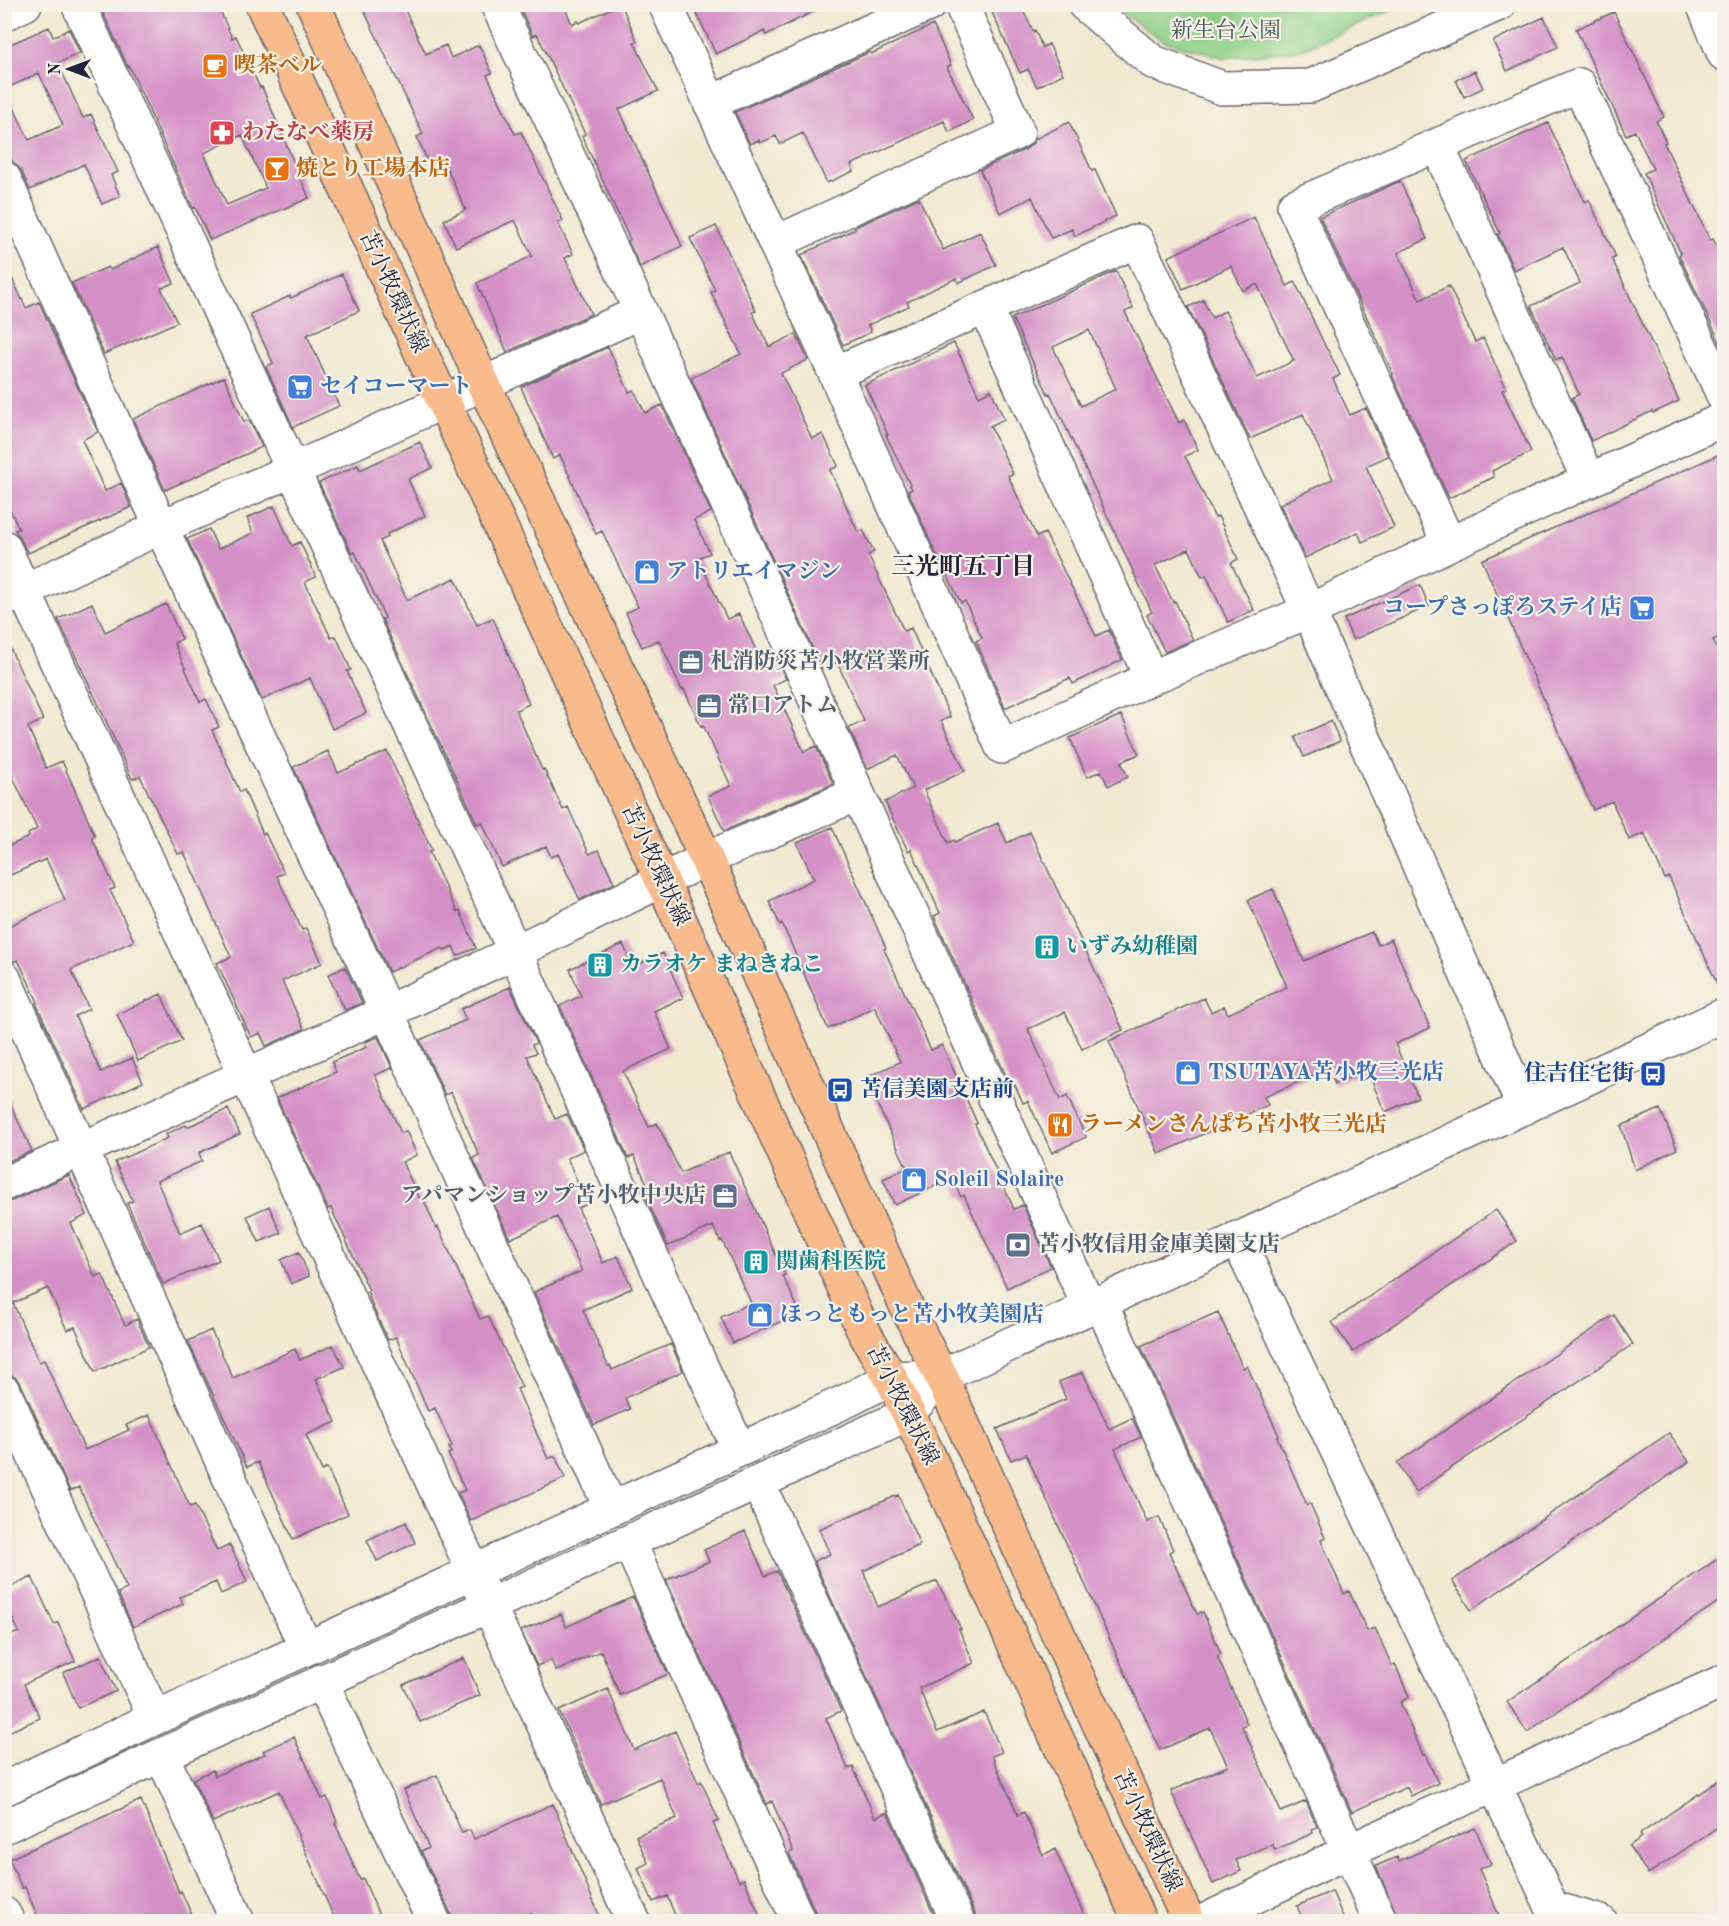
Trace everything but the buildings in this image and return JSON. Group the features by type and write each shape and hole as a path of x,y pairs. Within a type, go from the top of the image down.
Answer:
{"main road":[{"name":"苫小牧環状線","path":"262,4 661,879 864,1332 909,1414 1140,1922"},
{"name":"苫小牧環状線","path":"313,4 483,382 706,859 908,1310 941,1376 1189,1922"}],"street":[{"path":"4,14 25,4"},
{"path":"78,4 516,952 740,1450"},
{"path":"497,4 641,312 857,794 1381,1922"},
{"path":"665,4 1002,747 1152,678 1309,611 1449,544 1725,419"},
{"path":"710,103 930,4"},
{"path":"775,243 1018,132 961,4"},
{"path":"1084,4 1153,62 1222,88 1311,86 1499,4"},
{"path":"1702,4 1725,54"},
{"path":"1449,544 1294,206 1579,86 1725,398"},
{"path":"1437,145 1589,481"},
{"path":"4,178 161,527 387,1012 610,1509"},
{"path":"834,373 1137,241 1309,611 1524,1108"},
{"path":"986,308 1152,678"},
{"path":"14,595 641,312"},
{"path":"4,547 14,595 247,1075 634,1922"},
{"path":"4,1184 387,1012 516,952 661,879 857,794"},
{"path":"4,978 306,1648"},
{"path":"4,1789 848,1400 891,1378 941,1376 1725,1015"},
{"path":"1237,1238 1556,1915 1601,1922"},
{"path":"4,1827 909,1414 941,1376"},
{"path":"4,1392 155,1718"},
{"path":"758,1483 958,1922"},
{"path":"629,1542 799,1922"},
{"path":"321,1681 434,1922"},
{"path":"1202,1922 1349,1851 1725,1681"},
{"path":"162,1756 238,1922"},
{"path":"4,1914 8,1922"}],"green space":[{"name":"新生台公園","path":"1111,5 1403,5 1300,50 1225,58 1163,41"}],"place":[{"name":"喫茶ベル","path":"215,66"},
{"name":"わたなべ薬房","path":"222,133"},
{"name":"焼とり工場本店","path":"277,169"},
{"name":"セイコーマート","path":"300,387"},
{"name":"アトリエイマジン","path":"647,572"},
{"name":"コープさっぽろステイ店","path":"1642,608"},
{"name":"札消防災苫小牧営業所","path":"691,662"},
{"name":"常口アトム","path":"709,706"},
{"name":"いずみ幼稚園","path":"1047,947"},
{"name":"カラオケ まねきねこ","path":"600,965"},
{"name":"TSUTAYA苫小牧三光店","path":"1188,1073"},
{"name":"住吉住宅街","path":"1653,1074"},
{"name":"苫信美園支店前","path":"840,1090"},
{"name":"ラーメンさんぱち苫小牧三光店","path":"1060,1125"},
{"name":"Soleil Solaire","path":"914,1180"},
{"name":"アパマンショップ苫小牧中央店","path":"725,1196"},
{"name":"苫小牧信用金庫美園支店","path":"1018,1245"},
{"name":"関歯科医院","path":"756,1262"},
{"name":"ほっともっと苫小牧美園店","path":"760,1315"}],"district":[{"name":"三光町五丁目","path":"963,568"}]}
